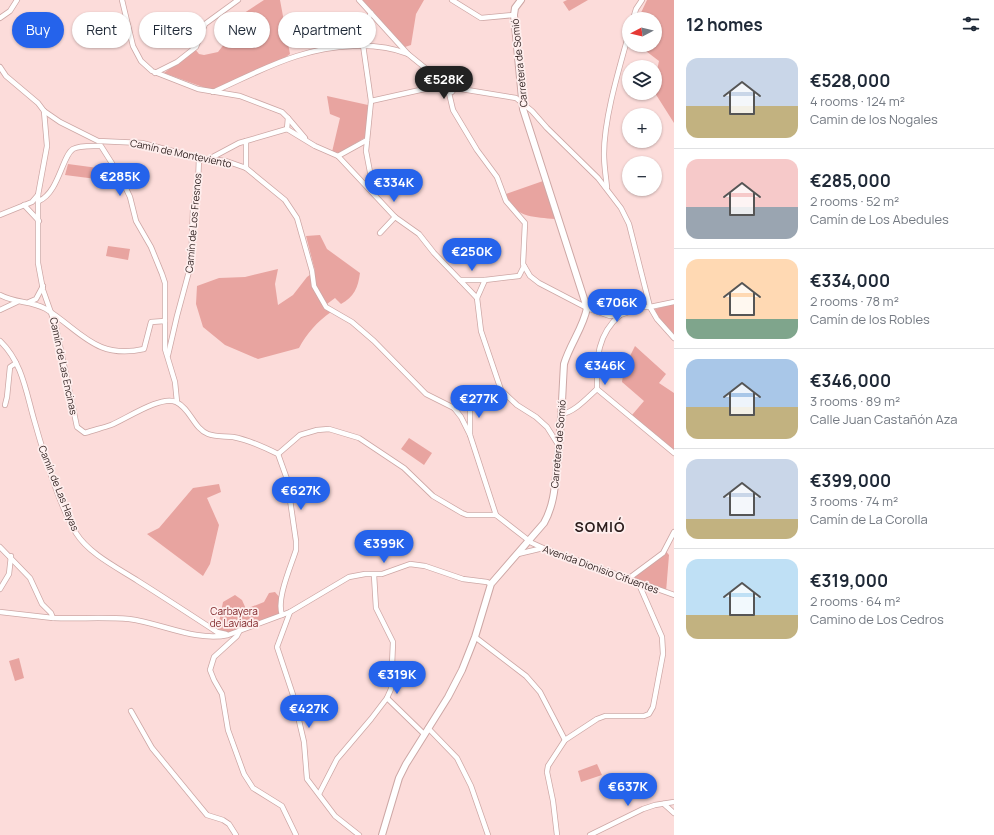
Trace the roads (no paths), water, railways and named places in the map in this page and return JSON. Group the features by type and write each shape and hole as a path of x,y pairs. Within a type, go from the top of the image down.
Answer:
{"street":[{"path":"0,18 10,11 17,0"},
{"path":"122,0 133,46 141,61 155,73 175,79 198,89 240,96 282,112 309,142"},
{"path":"359,0 370,12"},
{"path":"452,0 480,18 514,15"},
{"name":"Carretera de Somió","path":"382,835 399,778 424,734 448,697 475,637 491,584 544,523 549,513 553,497 559,446 564,364 567,353 585,318 587,308 522,102 514,15 515,8 521,0"},
{"path":"635,12 642,0"},
{"path":"155,73 177,62 196,47 205,24 236,1"},
{"path":"376,18 408,54 443,83 444,90 449,93 453,110 477,150 497,177 506,201 524,222 524,266 519,276"},
{"path":"389,48 392,36"},
{"path":"213,92 296,56 324,49 344,48"},
{"path":"363,48 371,101 366,151 374,193"},
{"path":"376,48 389,48 408,54"},
{"path":"607,189 604,154 615,85 624,52"},
{"name":"Camín de Monteviento","path":"0,67 6,76 38,103 44,111 60,122 98,141 142,143 199,158 226,161 246,168 285,200 297,218 312,271 314,286 326,308 352,322 374,341 426,394 454,408"},
{"path":"371,101 438,86 443,83 452,82 455,88"},
{"path":"449,93 455,88 512,96 522,102 607,189 621,208 629,224 650,307 657,319 674,338"},
{"name":"Camín de Las Encinas","path":"44,111 47,146 38,195 38,263 42,286 54,315 75,421 80,431 85,433 112,425 158,403 177,402"},
{"path":"287,129 288,118"},
{"path":"209,159 246,141 287,129 338,156 395,217 420,234 434,253 477,298"},
{"path":"338,156 367,140"},
{"path":"246,141 246,168"},
{"path":"39,201 45,197 53,186 61,173 69,153 73,149 87,146 101,146 120,176 130,197 136,221 151,247 165,283 165,349 175,382 177,402 206,434 236,438 267,448 278,454 287,479 296,541 296,550 281,599 280,609 282,615"},
{"name":"Camín de Los Fresnos","path":"168,357 176,316 191,264 193,209 198,184 199,158"},
{"path":"0,215 32,202 38,195"},
{"path":"24,205 39,208"},
{"path":"24,205 34,213 39,222"},
{"path":"380,233 395,217"},
{"path":"524,266 529,274 539,283 587,308 610,316 620,315 643,307 674,302"},
{"path":"460,280 485,280 529,274"},
{"path":"485,280 477,298 481,331 501,390 517,405 536,417 547,427 559,446"},
{"path":"29,302 36,299 42,286"},
{"path":"0,295 17,302 29,302 47,309 96,346 104,348 134,351 144,349 151,322 165,321"},
{"path":"0,310 17,302"},
{"path":"602,313 610,324"},
{"path":"561,414 565,414 597,389 597,354 610,324 620,315"},
{"name":"Camín de Las Hayas","path":"0,341 10,351 25,384 43,452 76,533 86,545 110,563 217,632 228,635"},
{"path":"5,406 10,367 16,362"},
{"path":"597,389 674,453"},
{"path":"278,454 300,436 317,430 329,430 359,438 404,468 433,496 462,513 467,515 496,515 470,435 461,417 454,408 470,403 491,390 501,390"},
{"path":"470,403 470,435"},
{"name":"Avenida Dionisio Cifuentes","path":"496,515 529,540 543,548 674,595"},
{"path":"628,579 660,557 674,532"},
{"path":"667,545 674,544"},
{"path":"0,547 11,556 30,578 42,604 51,613 53,618"},
{"path":"516,554 543,548"},
{"path":"0,589 9,574 11,556"},
{"path":"0,612 53,618 128,619 203,636 220,636 228,635 290,612 349,577 365,574 374,575 416,564 463,579 487,582 491,584"},
{"path":"319,794 337,759 387,698 391,689 393,642 376,608 374,575"},
{"path":"557,835 553,801 547,772 548,766 565,740 597,719 605,716 644,716 651,711 663,654 662,637 638,582"},
{"path":"290,612 277,647 293,695 304,742 307,779 338,820 359,835"},
{"path":"240,630 238,636 214,657 210,670 222,694 228,730 244,774 253,788 282,806 296,835"},
{"path":"475,637 526,676 536,686 565,740"},
{"path":"387,698 424,734"},
{"path":"131,711 152,748 207,815 223,820 236,835"},
{"path":"428,728 457,758 468,779 488,835"},
{"path":"590,835 643,809 655,805 674,802"},
{"path":"664,804 674,813"}],"district":[{"name":"SOMIÓ","path":"600,527"}],"park label":[{"name":"Carbayera de Laviada","path":"234,616"}]}
